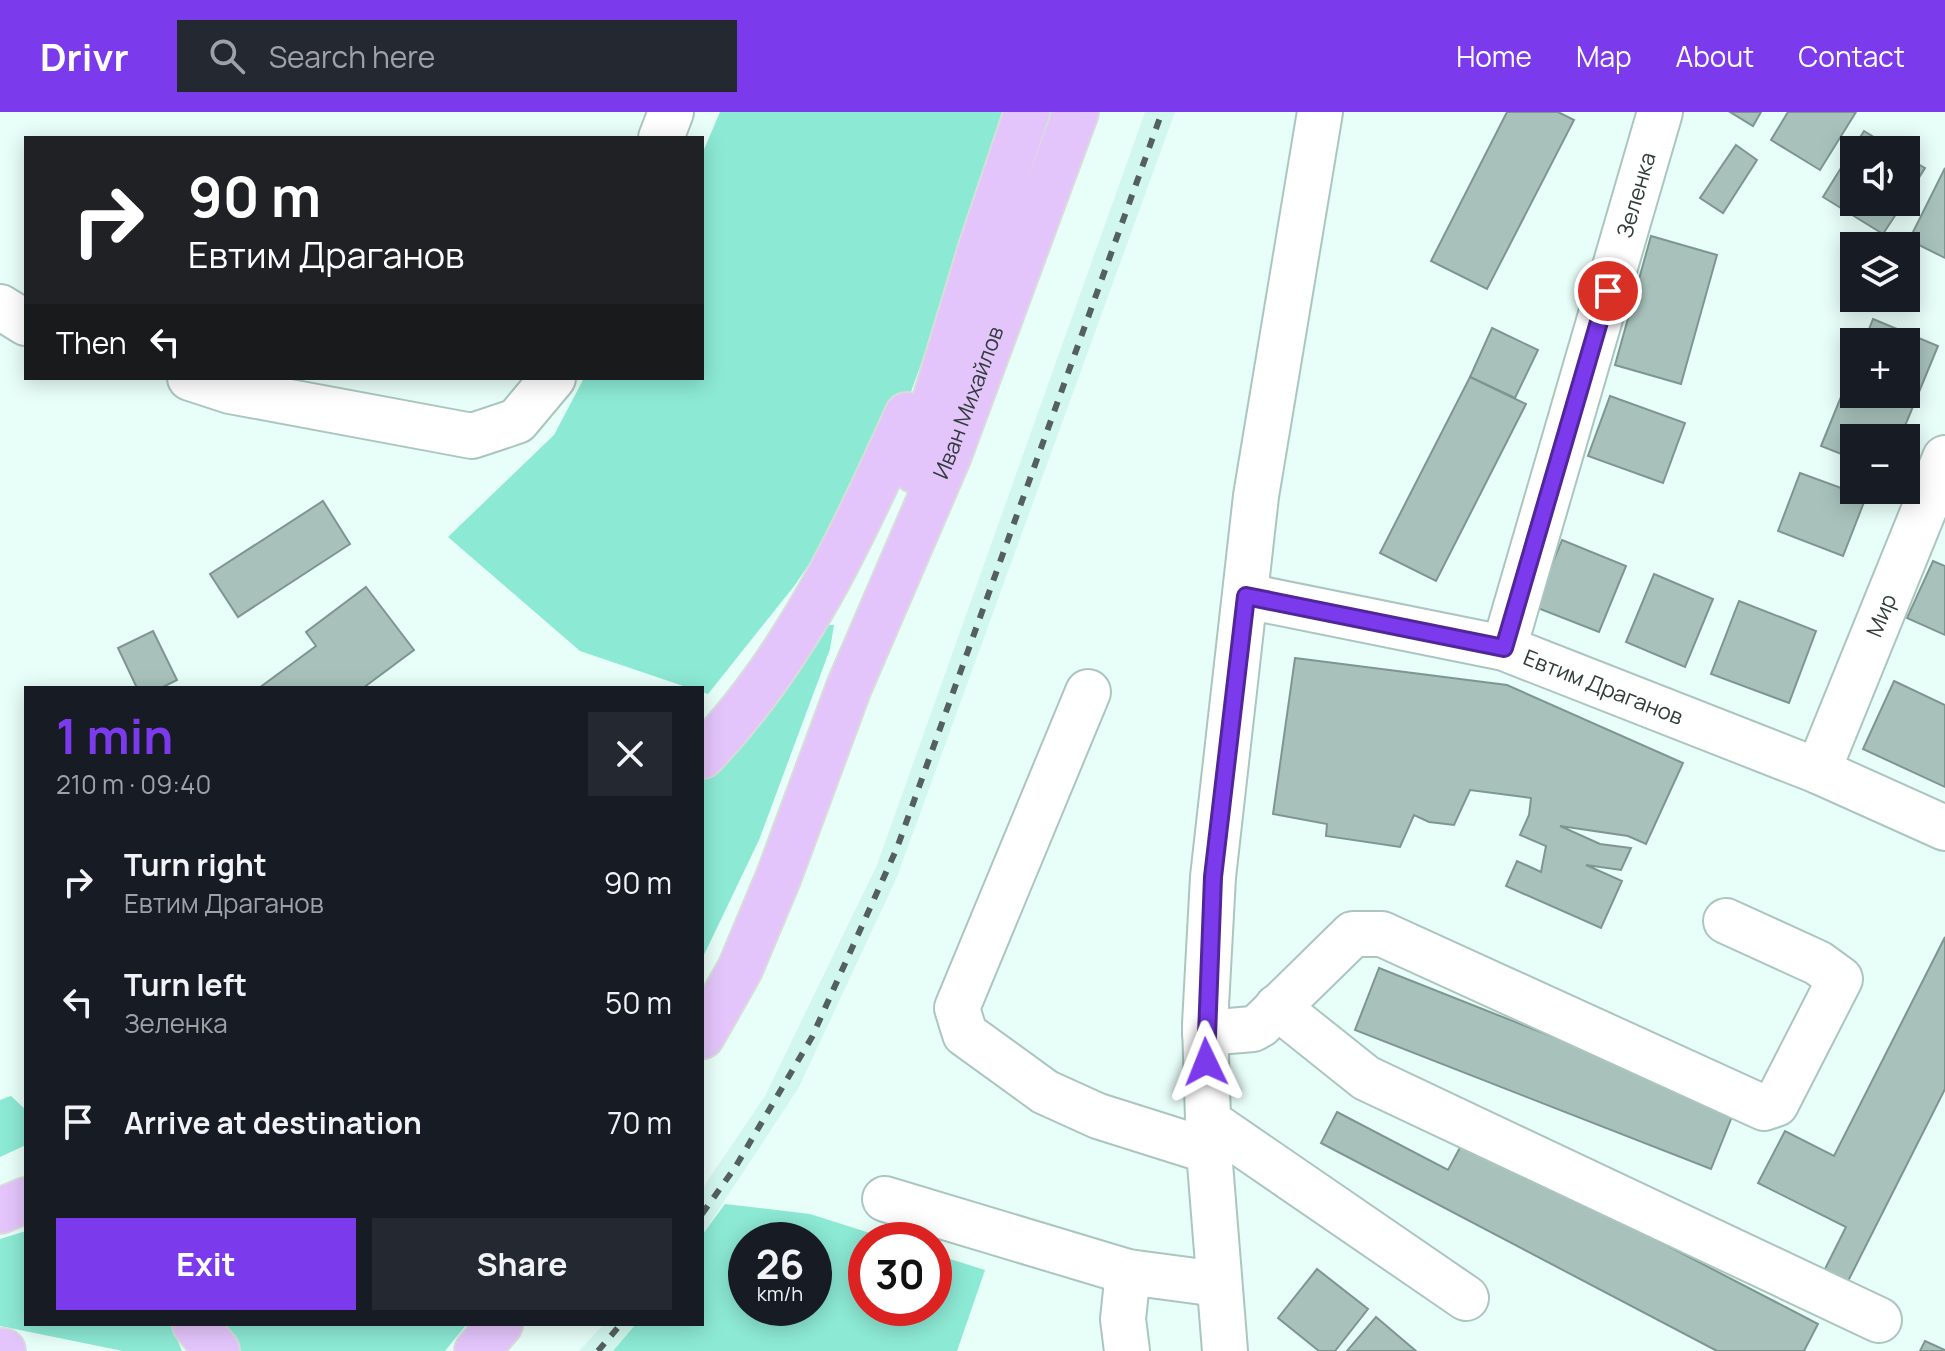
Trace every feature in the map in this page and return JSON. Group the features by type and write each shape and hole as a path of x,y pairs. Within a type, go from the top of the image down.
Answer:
{"main road":[{"name":"Иван Михайлов","path":"849,687 981,248 1027,112"},
{"name":"Иван Михайлов","path":"704,1029 721,972 949,455 1076,112"},
{"path":"704,753 768,673 818,599 860,521 981,248"},
{"path":"0,1211 24,1201"},
{"path":"197,1326 217,1351"},
{"path":"477,1351 498,1326"}],"street":[{"path":"662,136 671,112"},
{"path":"1225,1351 1208,1136 1205,1033 1213,877 1262,453 1320,112"},
{"name":"Зеленка","path":"1504,648 1660,112"},
{"path":"0,307 24,322"},
{"path":"196,380 230,391 472,436 517,421 551,380"},
{"name":"Мир","path":"1818,771 1945,458"},
{"name":"Евтим Драганов","path":"1246,596 1504,648 1818,771 1945,828"},
{"path":"1088,692 957,1008 965,1034 1045,1092 1098,1116 1208,1136 1466,1298"},
{"path":"1205,1033 1253,1029 1353,934 1382,934 1764,1108 1776,1104 1840,979 1818,963 1726,921"},
{"path":"1277,1007 1366,1078 1879,1320"},
{"path":"885,1199 1128,1272 1218,1284"},
{"path":"1127,1351 1123,1319 1128,1272"}],"shaded area":[{"path":"1145,112 1175,112 897,877 799,1087 704,1232 704,1186 765,1096 877,865"},
{"path":"602,1326 634,1326 613,1351 579,1351"}],"green space":[{"path":"720,112 1012,112 895,436 795,585 708,694 704,693 704,686 683,686 580,651 448,537 554,435 583,380 704,380 704,149"},
{"path":"826,625 834,625 830,649 759,840 704,955 704,778"},
{"path":"11,1096 24,1108 24,1146 0,1157 0,1100"},
{"path":"725,1204 810,1214 848,1226 848,1326 952,1326 952,1260 985,1270 957,1351 613,1351 634,1326 704,1326 704,1232"},
{"path":"24,1232 24,1326 172,1326 182,1351 123,1351 0,1326 0,1239"},
{"path":"213,1326 465,1326 445,1351 240,1351"}],"building":[{"path":"1507,112 1558,112 1574,120 1487,289 1431,261"},
{"path":"1730,112 1761,112 1753,126"},
{"path":"1788,112 1856,112 1820,170 1771,140"},
{"path":"1736,145 1757,160 1723,213 1700,198"},
{"path":"1945,168 1945,258 1920,246 1920,232 1913,232"},
{"path":"1840,170 1840,207 1823,197"},
{"path":"1854,216 1895,216 1884,232"},
{"path":"1651,236 1717,255 1681,384 1615,365"},
{"path":"1873,319 1895,328 1869,328"},
{"path":"1492,328 1538,350 1515,398 1470,377"},
{"path":"1920,339 1938,346 1920,390"},
{"path":"1470,377 1526,404 1436,581 1380,553"},
{"path":"1610,396 1685,423 1663,483 1588,456"},
{"path":"1840,399 1840,408 1912,408 1906,424 1840,424 1840,453 1821,446"},
{"path":"1800,473 1840,488 1840,504 1863,504 1843,556 1778,531"},
{"path":"323,501 350,544 238,617 210,574"},
{"path":"1562,540 1626,566 1599,632 1535,607"},
{"path":"1933,561 1945,566 1945,635 1907,618"},
{"path":"1654,574 1713,599 1685,667 1626,642"},
{"path":"366,587 414,650 366,686 262,686 316,646 306,632"},
{"path":"1739,601 1816,631 1789,703 1711,674"},
{"path":"153,631 177,680 165,686 136,686 118,648"},
{"path":"1295,658 1507,685 1683,763 1646,844 1628,836 1560,826 1600,844 1631,848 1621,870 1586,865 1622,881 1601,928 1506,886 1517,861 1541,872 1546,846 1520,835 1529,815 1531,798 1470,790 1454,825 1429,822 1414,815 1400,847 1326,836 1327,824 1273,814"},
{"path":"1894,681 1945,705 1945,787 1863,749"},
{"path":"1945,937 1945,1089 1842,1293 1819,1281 1846,1227 1758,1183 1785,1131 1834,1156"},
{"path":"1379,968 1735,1109 1711,1169 1355,1030"},
{"path":"1337,1112 1448,1170 1464,1140 1818,1324 1804,1351 1717,1351 1321,1143"},
{"path":"1317,1269 1368,1309 1335,1351 1319,1351 1278,1318"},
{"path":"1376,1317 1416,1351 1347,1351"},
{"path":"1925,1341 1945,1350 1945,1351 1920,1351"}],"railway":[{"path":"704,1211 736,1166 812,1037 897,848 1162,112"},
{"path":"598,1351 619,1326"}],"route":[{"path":"1206,1062 1205,1024 1213,877 1246,596 1504,648 1608,291"}]}
